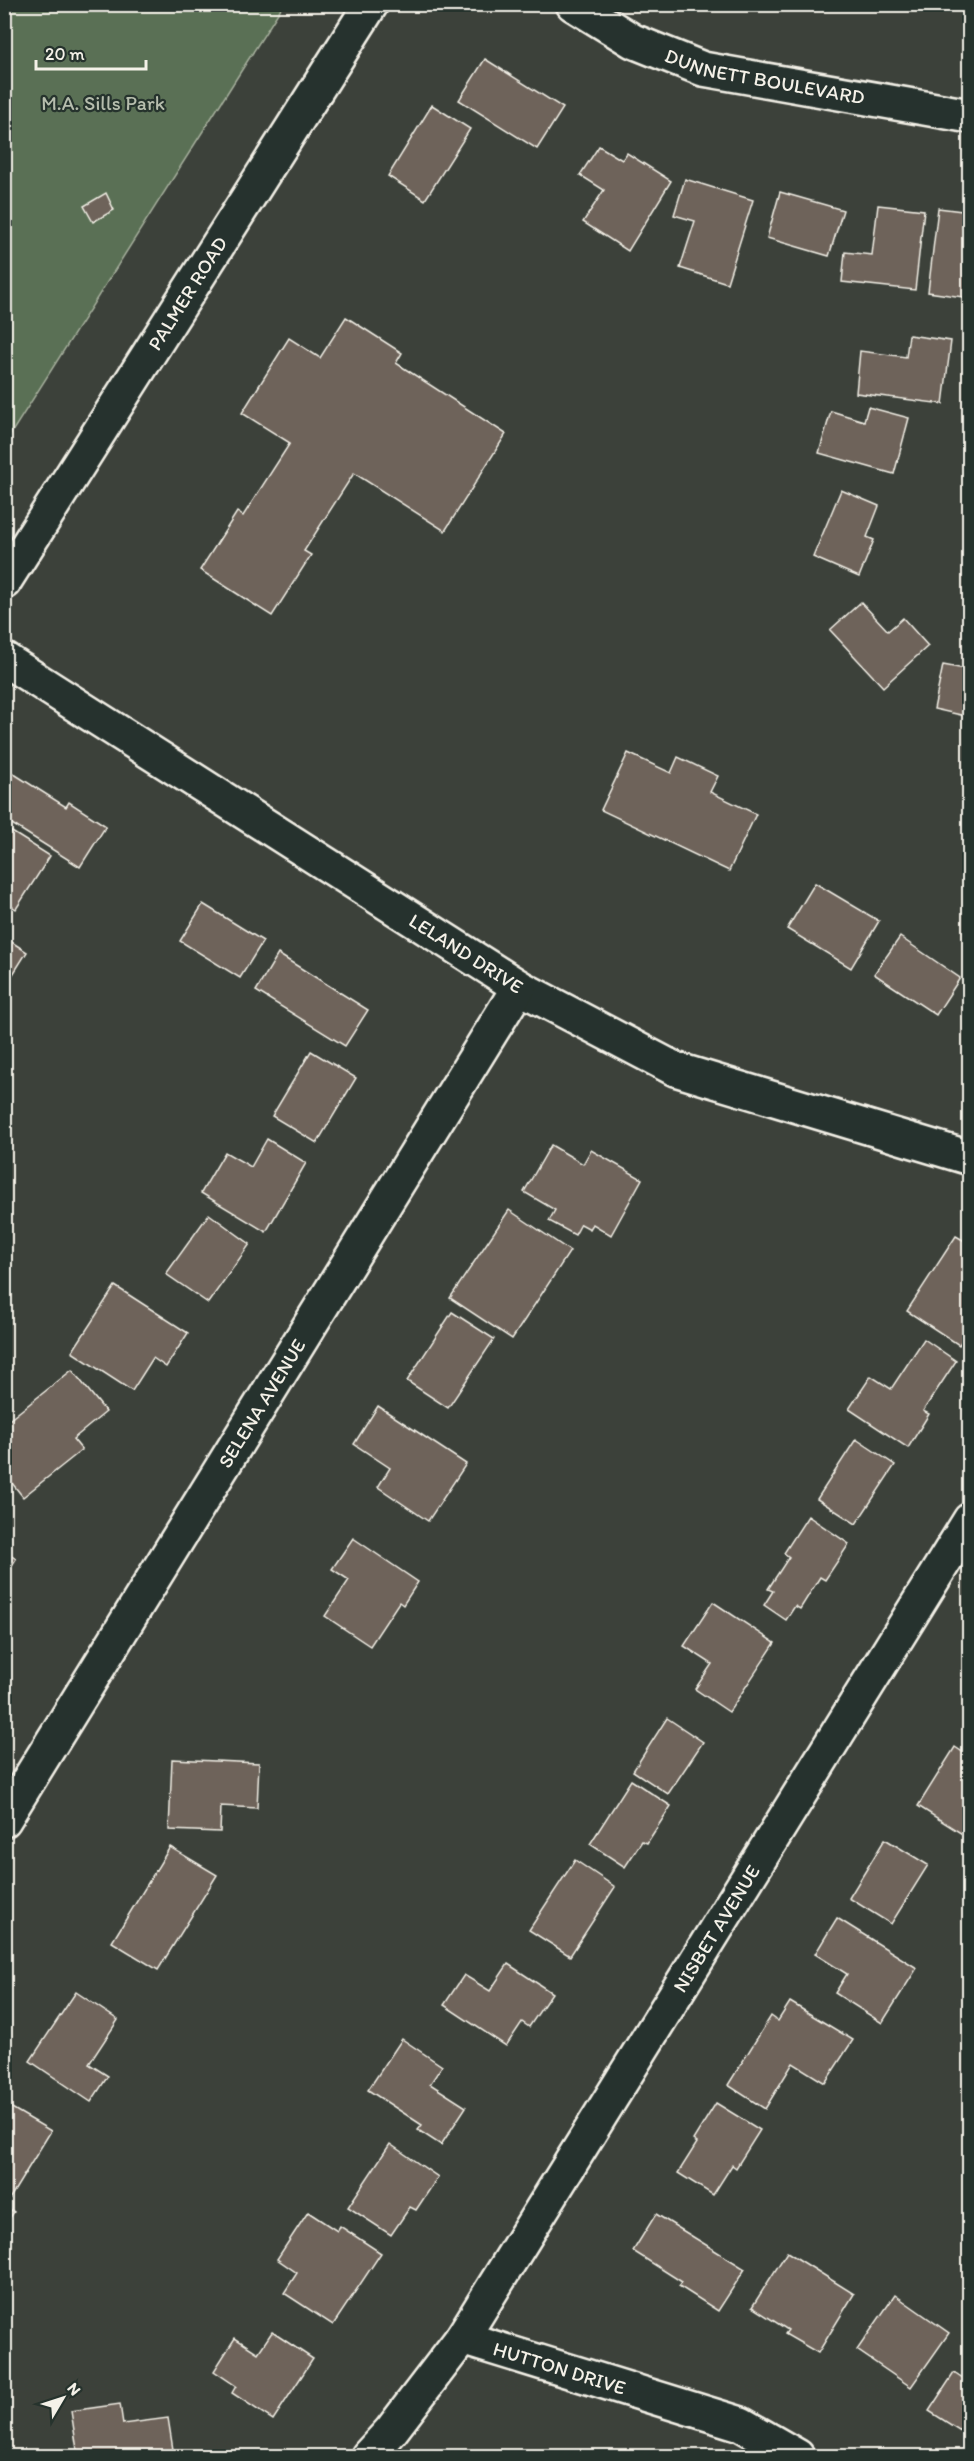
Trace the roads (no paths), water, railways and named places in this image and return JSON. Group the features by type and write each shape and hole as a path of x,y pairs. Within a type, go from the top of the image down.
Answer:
{"street":[{"name":"PALMER ROAD","path":"4,582 371,4"},
{"name":"DUNNETT BOULEVARD","path":"573,4 633,41 703,69 969,116"},
{"name":"LELAND DRIVE","path":"4,659 519,987 675,1069 969,1158"},
{"name":"SELENA AVENUE","path":"4,1820 519,987"},
{"name":"NISBET AVENUE","path":"462,2338 969,1520"},
{"path":"368,2457 391,2431 462,2338"},
{"name":"HUTTON DRIVE","path":"462,2338 741,2424 796,2457"}],"park label":[{"name":"M.A. Sills Park","path":"103,103"}]}
